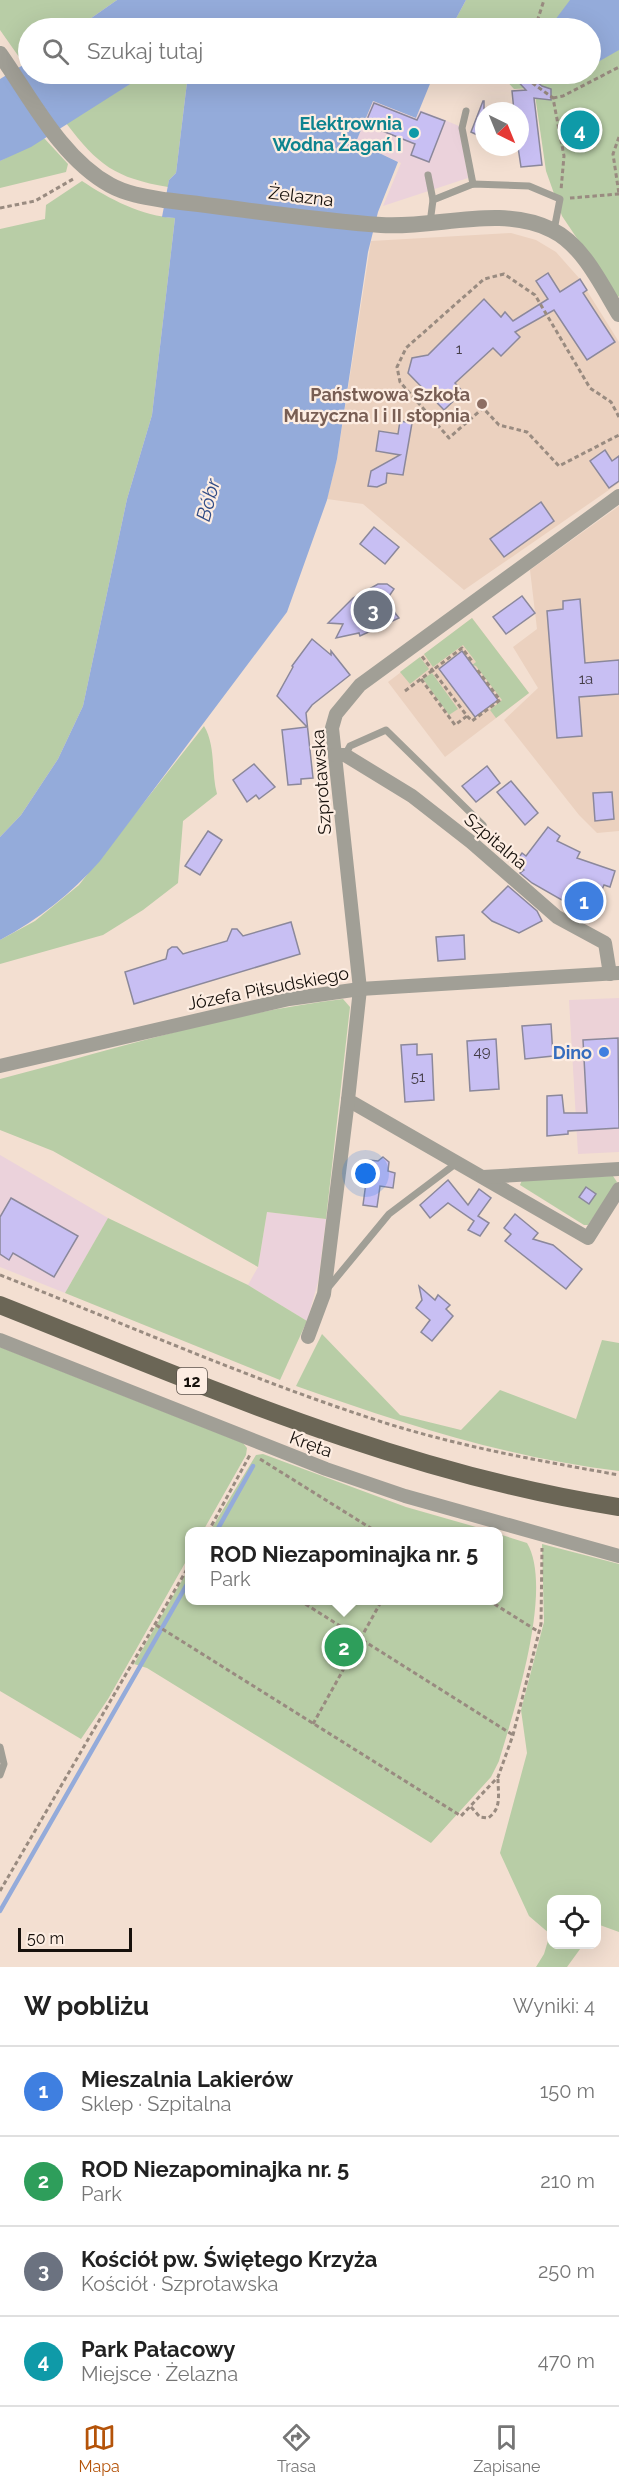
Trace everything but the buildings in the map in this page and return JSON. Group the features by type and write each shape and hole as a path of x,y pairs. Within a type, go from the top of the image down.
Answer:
{"main road":[{"name":"12","path":"0,1305 293,1420 386,1453 533,1490 619,1507"}],"street":[{"name":"Żelazna","path":"0,54 18,79"},
{"name":"Żelazna","path":"21,84 66,147 87,169 111,186 137,195 164,200 382,225 500,219 523,221 554,230 579,252 619,314"},
{"name":"Szprotawska","path":"360,989 340,755 332,728 336,714 348,696 619,495"},
{"name":"Szpitalna","path":"340,755 412,796 471,842 557,917 604,943 615,974"},
{"name":"Józefa Piłsudskiego","path":"0,1066 289,999 360,989 615,974"},
{"path":"309,1337 324,1294 360,989"},
{"path":"348,1100 588,1238 619,1189"},
{"path":"483,1177 619,1169"},
{"name":"Kręta","path":"0,1340 254,1448 405,1496 619,1556"}],"lane":[{"path":"466,111 462,128 473,184"},
{"path":"428,175 433,200 430,223"},
{"path":"433,200 473,184 529,186 560,199 554,230"},
{"path":"340,755 350,746 386,730 483,825"},
{"path":"324,1294 361,1245 389,1214 458,1162"},
{"path":"0,1747 4,1764 0,1775"}],"path":[{"path":"538,18 544,0"},
{"path":"601,76 619,67"},
{"path":"533,84 552,98 564,156 560,199 619,194 613,154 619,137"},
{"path":"552,98 563,96 586,84"},
{"path":"0,208 35,201 58,190 87,169"},
{"path":"619,417 611,402 590,388 535,295 504,274 484,279 406,348 397,367 400,382 449,438 483,408 499,425 527,432 559,466 619,435"},
{"path":"415,646 472,721 500,700 476,668"},
{"path":"405,691 462,648 472,661"},
{"path":"421,679 455,725 467,716"},
{"path":"0,1275 304,1395 372,1419 493,1451 619,1475"},
{"path":"210,1527 254,1448 369,1527"},
{"path":"471,1807 480,1817 488,1818 498,1807 498,1777 513,1735 539,1632 542,1535"},
{"path":"0,1891 185,1571"},
{"path":"308,1605 513,1735"},
{"path":"313,1724 379,1605"},
{"path":"496,1605 539,1632"},
{"path":"156,1625 461,1816 498,1777"}],"shaded area":[{"name":"Elektrownia Wodna Żagań I","path":"373,101 416,118 420,110 459,126 468,178 383,206 401,163 356,142"},
{"name":"Państwowa Szkoła Muzyczna I i II stopnia","path":"511,233 536,240 556,252 579,278 619,342 619,483 464,590 363,504 327,499 337,459 371,241"},
{"path":"619,506 619,831 597,833 579,815 504,720 538,688 513,647 537,629 530,570"},
{"path":"472,618 529,693 445,757 388,682"},
{"path":"619,998 619,1152 578,1154 569,1000"},
{"path":"0,1155 108,1218 65,1293 0,1267"},
{"path":"267,1212 326,1219 318,1282 307,1321 248,1285 258,1267"}],"green space":[{"path":"0,0 117,0 91,18 18,18 18,56 0,30"},
{"path":"466,0 619,0 619,296 617,298 562,216 546,171 534,88 514,89 509,84 601,84 601,18 456,18"},
{"path":"130,84 187,84 176,173 169,180 168,187 134,179 109,167 88,149 66,123"},
{"path":"44,138 68,164 66,172 0,188 0,161"},
{"path":"82,181 126,206 150,214 175,218 152,415 127,499 83,706 58,759 21,815 0,837 0,229 45,219 46,205"},
{"path":"472,618 529,693 496,718 490,710 502,700 476,666 472,665 476,662 463,645 433,667 424,654"},
{"path":"420,657 429,669 410,684 400,672"},
{"path":"432,673 458,709 449,715 423,679"},
{"path":"204,726 212,751 217,794 183,821 178,883 143,910 103,935 0,964 0,940 35,921 79,885"},
{"path":"343,999 350,1007 326,1219 267,1212 258,1267 53,1151 0,1130 0,1079 213,1023 299,1005"},
{"path":"613,1176 617,1182 588,1225 584,1225 520,1185 522,1180"},
{"path":"108,1218 248,1285 307,1321 280,1380 65,1293"},
{"path":"322,1334 400,1415 461,1430 500,1390 576,1419 602,1340 619,1343 619,1471 536,1457 455,1438 296,1386"},
{"path":"0,1347 243,1443 247,1448 246,1455 205,1527 185,1527 185,1563 108,1699 81,1739 0,1691"},
{"path":"263,1454 406,1507 476,1527 212,1527 256,1455"},
{"path":"503,1535 527,1543 534,1563 536,1589 529,1650 499,1761 491,1777 431,1843 147,1668 134,1664 185,1575 185,1605 503,1605"},
{"path":"542,1544 619,1564 619,1932 601,1925 601,1895 547,1895 547,1931 529,1916 500,1853 527,1753 521,1710 544,1622"},
{"path":"547,1944 547,1949 580,1949 567,1967 536,1967"}],"water":[{"path":"117,0 466,0 456,18 91,18"},
{"path":"570,0 619,0 619,50 601,60 601,18 556,18"},
{"path":"18,68 18,84 130,84 31,147 0,161 0,79"},
{"name":"Bóbr","path":"187,84 430,84 416,118 373,101 356,142 398,162 378,212 368,252 337,459 327,500 287,612 100,861 54,905 0,940 0,837 21,815 58,759 83,706 127,499 152,415 175,218 162,217 169,180 176,173"}],"waterway":[{"path":"219,1527 253,1466"},
{"path":"0,1911 185,1588"}],"place":[{"name":"Park Pałacowy","path":"580,130"},
{"name":"Elektrownia Wodna Żagań I","path":"414,133"},
{"name":"Państwowa Szkoła Muzyczna I i II stopnia","path":"482,404"},
{"name":"Kościół pw. Świętego Krzyża","path":"373,610"},
{"name":"Mieszalnia Lakierów","path":"584,901"},
{"name":"Dino","path":"604,1052"},
{"name":"ROD Niezapominajka nr. 5","path":"344,1647"}]}
